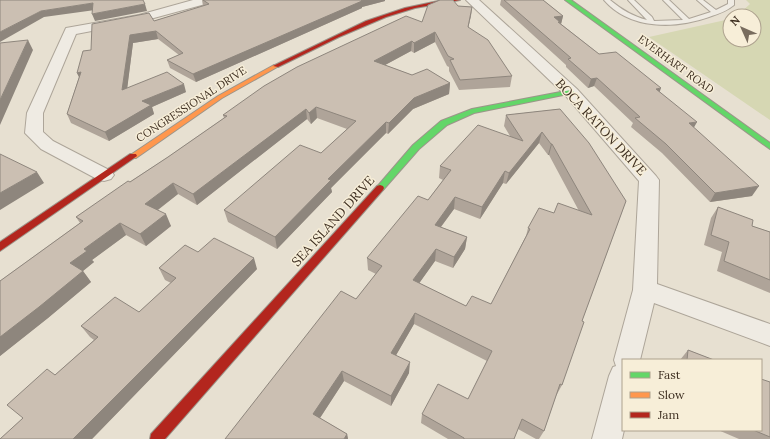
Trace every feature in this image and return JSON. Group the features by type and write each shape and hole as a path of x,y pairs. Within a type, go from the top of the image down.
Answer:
{"street":[{"path":"161,0 175,10"},
{"path":"104,175 47,145 34,133 35,113 71,31 117,24 175,10 205,0"},
{"name":"CONGRESSIONAL DRIVE","path":"0,247 220,97 271,68 369,22 400,11 433,3 457,0"},
{"name":"BOCA RATON DRIVE","path":"472,0 571,92 649,180 644,290 627,359"},
{"name":"EVERHART ROAD","path":"568,0 770,146"},
{"name":"SEA ISLAND DRIVE","path":"156,439 416,147 444,123 472,111 571,92"},
{"path":"644,290 770,335"},
{"path":"607,439 622,380"}],"lane":[{"path":"607,0 616,10 625,15 651,22 673,24 716,13 731,5 731,0"},
{"path":"631,0 650,18 651,22"},
{"path":"666,0 688,21"},
{"path":"700,0 716,13"}],"green space":[{"path":"746,0 770,0 770,120 649,37 722,21 722,48 762,48 762,8 746,8 750,4"}],"building":[{"path":"0,0 143,0 145,4 92,14 93,3 41,11 0,32"},
{"path":"203,0 363,0 193,74 167,60 183,53 156,31 130,35 122,90 167,72 184,84 142,101 151,105 105,132 67,114 81,72 77,73 83,51 91,50 92,24 149,13 154,21 209,4"},
{"path":"440,0 453,0 458,6 472,7 468,27 488,40 512,76 460,80 450,60 454,59 448,56 435,32 414,43 412,41 374,61 412,75 427,69 450,83 414,98 389,123 386,122 328,179 331,180 275,237 224,210 300,145 321,153 356,121 316,107 309,113 306,109 193,194 173,183 145,204 166,214 140,234 120,223 84,249 87,251 70,263 83,271 0,337 0,281 83,221 76,217 128,181 130,182 168,157 227,116 223,115 264,86 297,67 406,16 422,22 428,5"},
{"path":"504,0 543,0 563,16 554,17 560,22 558,22 599,54 616,52 661,88 656,89 697,122 689,123 759,186 715,193 666,144 635,118 640,117 597,78 591,79 568,59 571,58"},
{"path":"28,40 0,100 0,43"},
{"path":"560,109 589,143 626,201 582,321 584,322 562,385 560,384 544,431 522,419 514,439 464,439 422,414 438,384 468,399 492,351 415,313 391,353 410,362 391,396 342,371 313,414 347,434 344,439 225,439 341,291 356,299 382,266 367,258 418,196 428,200 451,170 440,166 478,125 523,141 506,115","holes":["542,132 551,144 592,215 558,203 554,213 539,208 528,228 530,229 491,304 472,296 466,306 413,280 436,249 454,257 467,237 435,225 455,197 482,207 505,171 509,173"]},
{"path":"0,154 37,172 0,193"},
{"path":"718,207 753,220 752,226 770,232 770,280 724,261 729,242 711,235"},
{"path":"214,238 254,258 73,439 0,439 23,418 7,405 47,369 55,375 98,337 81,326 115,297 139,312 176,278 159,268 185,245 198,252"},
{"path":"688,350 711,359 687,359"},
{"path":"762,379 770,382 770,437 755,431 762,431"}],"traffic: fast":[{"path":"568,0 770,147"},
{"path":"380,188 416,147 444,123 472,111 571,92"}],"traffic: slow":[{"path":"133,156 220,97 276,66"}],"traffic: jam":[{"path":"276,66 337,36 384,16 421,5 457,0"},
{"path":"0,247 133,156"},
{"path":"156,439 380,188"}]}
